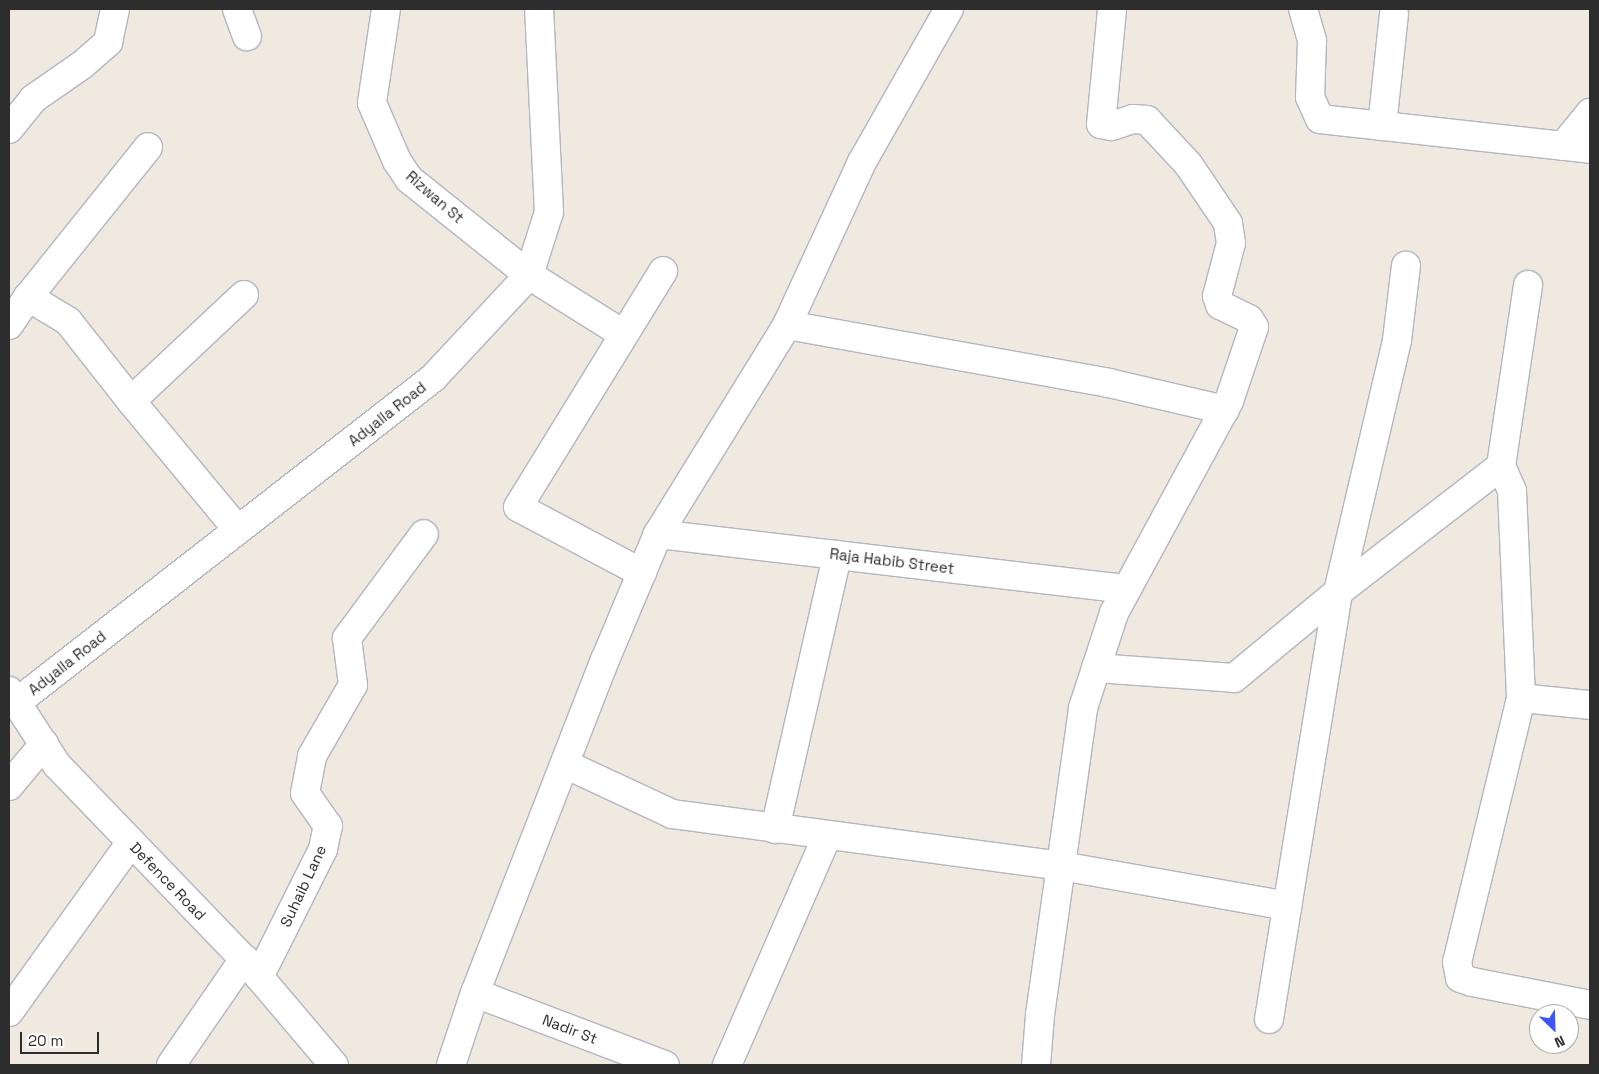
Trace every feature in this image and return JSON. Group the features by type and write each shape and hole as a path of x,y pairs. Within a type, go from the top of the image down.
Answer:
{"street":[{"path":"9,129 32,99 82,65 108,42 115,9"},
{"path":"236,9 246,36"},
{"name":"Rizwan St","path":"386,9 372,103 396,161 409,178 529,274 623,334"},
{"name":"Adyalla Road","path":"13,697 238,530 433,378 529,274 549,212 539,9"},
{"path":"451,1065 475,993 658,534 786,325 862,162 949,9"},
{"path":"1036,1065 1083,708 1114,613 1225,410 1254,327 1248,319 1220,305 1217,296 1231,243 1228,223 1188,164 1156,127 1147,120 1133,119 1111,126 1101,124 1112,9"},
{"path":"1303,9 1312,41 1310,97 1320,119 1590,149"},
{"path":"1382,126 1394,14"},
{"path":"1563,146 1590,113"},
{"path":"9,324 28,297 148,147"},
{"path":"1269,1019 1338,592 1397,340 1406,266"},
{"path":"642,573 518,507 662,271"},
{"path":"1528,285 1501,466 1512,491 1521,698 1457,962 1460,978 1590,1005"},
{"path":"131,401 244,295"},
{"path":"28,297 68,321 131,401 238,530"},
{"path":"786,325 1109,383 1225,410"},
{"path":"1096,668 1234,678 1338,592 1501,466"},
{"name":"Suhaib Lane","path":"171,1065 252,968 323,849 328,826 305,793 312,756 353,685 347,638 424,534"},
{"name":"Raja Habib Street","path":"658,534 1126,590"},
{"path":"775,829 837,554"},
{"name":"Defence Road","path":"13,697 57,764 252,968 334,1065"},
{"path":"1521,698 1590,705"},
{"path":"9,786 44,744"},
{"path":"565,764 672,814 1061,866 1287,906"},
{"path":"727,1065 827,836"},
{"path":"9,1012 131,842"},
{"name":"Nadir St","path":"475,993 665,1065"}]}
